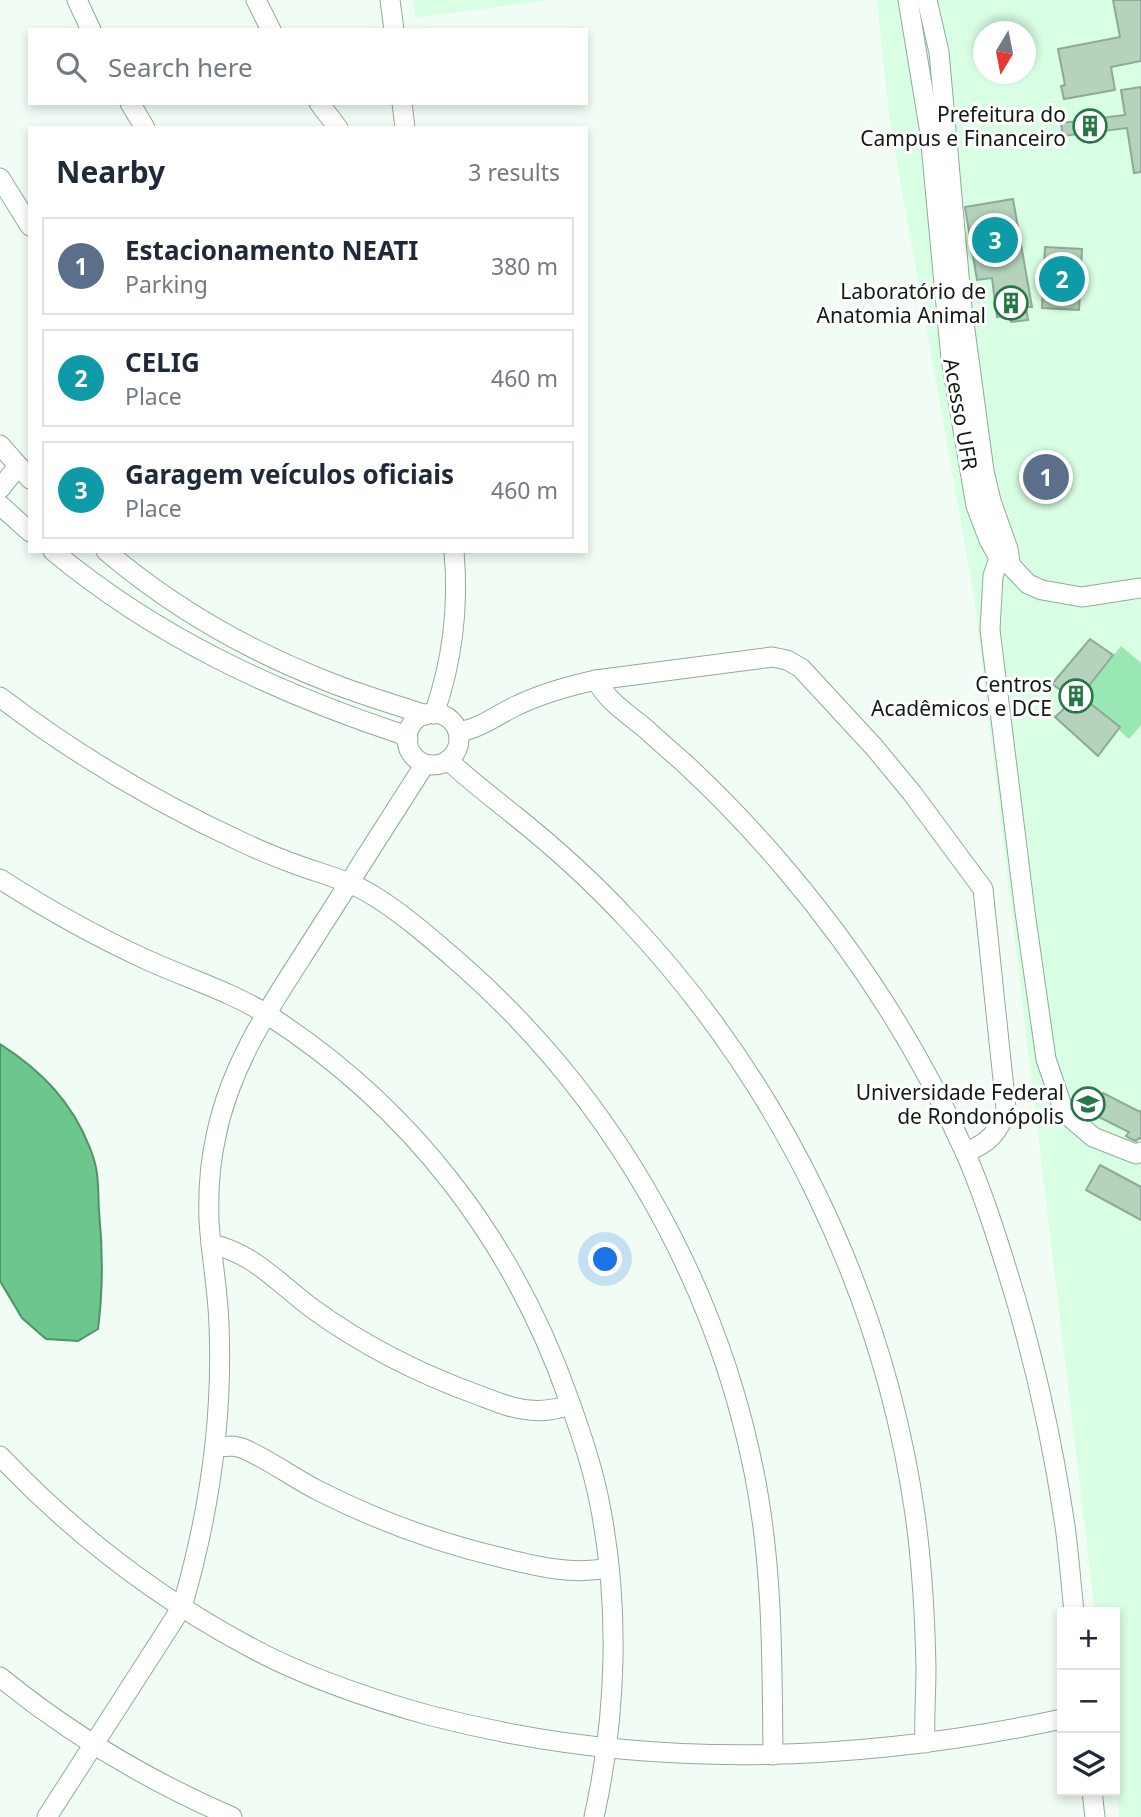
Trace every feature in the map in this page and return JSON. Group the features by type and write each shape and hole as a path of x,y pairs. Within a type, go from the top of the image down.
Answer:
{"street":[{"path":"77,0 90,28"},
{"path":"256,0 270,28"},
{"path":"390,0 394,28"},
{"path":"908,0 965,335 984,471 984,504 989,540 1028,584 1042,590 1082,597 1141,588"},
{"path":"927,0 939,52 948,245"},
{"path":"131,105 144,126"},
{"path":"321,105 336,126"},
{"path":"402,105 405,126"},
{"path":"0,177 28,223"},
{"path":"0,445 24,472 0,489"},
{"path":"0,505 28,530"},
{"path":"56,553 131,608 211,656 302,699 408,738"},
{"path":"109,553 184,609 255,649 329,682 430,714 442,715 449,719 458,732 458,748 448,761 433,765 425,764 412,754 408,738 413,724 430,714 446,674 457,606 454,553"},
{"path":"1006,558 993,576 990,630 1046,1059 1064,1112 1093,1137 1136,1154 1141,1152"},
{"path":"458,732 471,730 543,694 597,680 772,657 787,660 801,668 874,747 984,889 1006,1108 1002,1124 991,1138 965,1152"},
{"path":"597,680 608,698 675,755 729,807 817,908 873,985 939,1098 965,1152 1000,1246 1034,1363 1058,1481 1073,1607"},
{"path":"0,697 76,752 163,804 254,848 349,883 371,894 482,983 540,1043 578,1088 613,1136 678,1248 719,1346 743,1425 764,1529 771,1611 773,1755"},
{"path":"448,761 592,883 662,958 725,1039 761,1093 805,1171 848,1265 866,1313 882,1362 906,1463 925,1617 925,1743"},
{"path":"47,1817 181,1607 202,1528 215,1447 218,1405 219,1324 209,1190 216,1136 231,1084 266,1014 425,764"},
{"path":"0,879 107,941 188,978 229,993 266,1014 334,1063 396,1118 451,1181 484,1226 520,1285 548,1344 582,1436 605,1533 613,1625 613,1670 606,1748 594,1817"},
{"path":"211,1244 251,1259 345,1331 435,1379 521,1409 541,1410 571,1405"},
{"path":"215,1447 242,1448 348,1505 452,1545 557,1570 580,1572 609,1568"},
{"path":"0,1456 43,1499 111,1556 181,1607 247,1646 356,1693 467,1724 606,1748 676,1754 773,1755 925,1743 1057,1720"},
{"path":"0,1677 94,1744 176,1791 232,1817"},
{"path":"1093,1796 1095,1817"}],"shaded area":[{"path":"413,0 549,0 415,18"},
{"name":"Universidade Federal de Rondonópolis","path":"877,0 1141,0 1141,1817 1119,1817 1117,1796 1120,1796 1120,1607 1094,1607 974,596 890,123"},
{"path":"1121,646 1141,663 1141,725 1129,739 1086,699 1086,690"},
{"path":"0,1044 54,1088 83,1131 95,1163 102,1256 100,1314 98,1329 78,1341 46,1339 22,1318 0,1281"}],"building":[{"path":"1113,0 1141,0 1141,61 1111,67 1115,90 1064,99 1061,86 1065,85 1058,49 1120,37"},
{"path":"1141,87 1141,172 1134,173 1127,128 1063,136 1061,123 1125,115 1121,90"},
{"path":"1013,199 1032,307 1026,307 1028,320 1011,322 1010,315 997,317 992,278 977,280 965,207"},
{"path":"1045,247 1082,249 1079,310 1042,308"},
{"name":"Centros Acadêmicos e DCE","path":"1090,639 1113,655 1081,696 1120,727 1098,756 1055,717 1066,707 1065,693 1052,684"},
{"path":"1103,1093 1140,1112 1141,1110 1141,1139 1131,1139 1126,1136 1129,1132 1093,1114"},
{"path":"1100,1165 1141,1187 1141,1220 1086,1190"}],"place":[{"name":"Prefeitura do Campus e Financeiro","path":"1090,126"},
{"name":"Garagem veículos oficiais","path":"995,240"},
{"name":"CELIG","path":"1062,279"},
{"name":"Laboratório de Anatomia Animal","path":"1011,303"},
{"name":"Estacionamento NEATI","path":"1046,477"},
{"name":"Centros Acadêmicos e DCE","path":"1076,696"},
{"name":"Universidade Federal de Rondonópolis","path":"1088,1104"}]}
